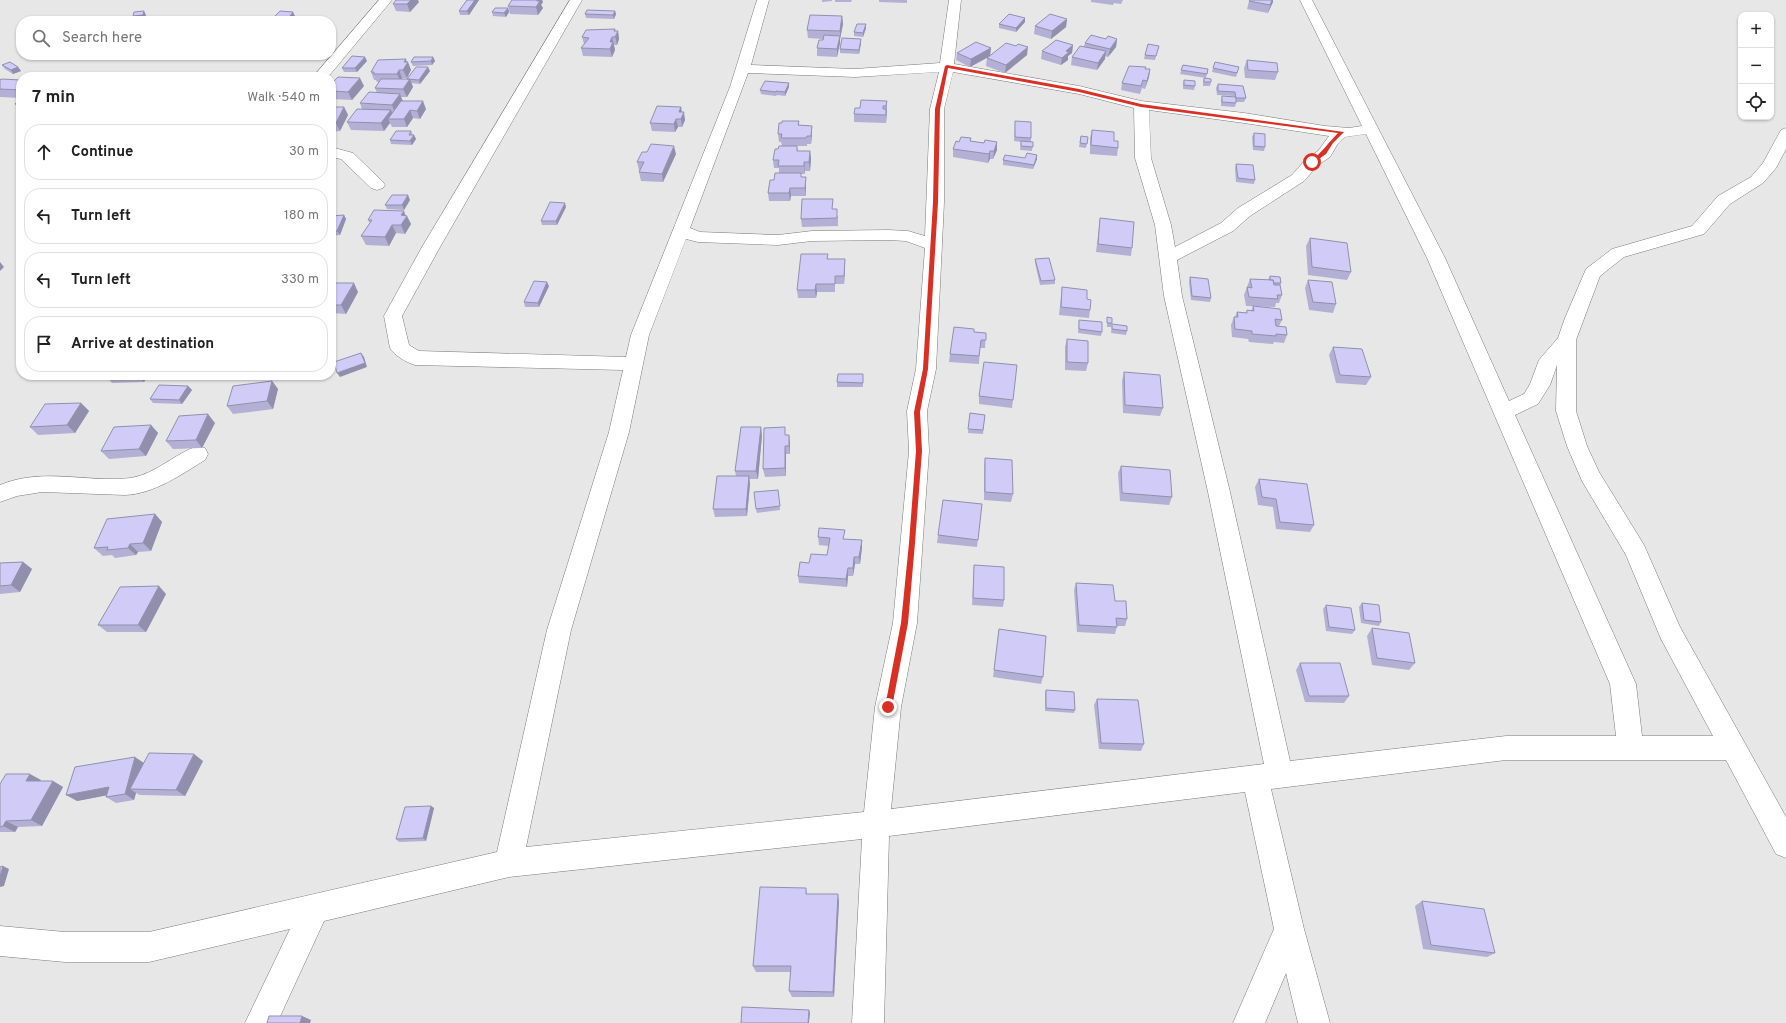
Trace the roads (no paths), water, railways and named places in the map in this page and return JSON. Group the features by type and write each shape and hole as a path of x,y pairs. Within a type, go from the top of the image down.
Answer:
{"street":[{"path":"336,58 386,0"},
{"path":"576,0 431,247 393,316 400,348 415,358 634,364"},
{"path":"509,863 559,630 619,432 640,335 738,87 762,0"},
{"path":"868,1023 876,824 888,707 905,623 919,451 917,412 926,369 933,245 937,109 947,66 955,0"},
{"path":"1306,0 1370,130 1436,258 1623,684 1630,748"},
{"path":"324,72 335,60"},
{"path":"743,69 855,73 947,66 1079,90 1141,105 1349,133 1370,130"},
{"path":"1141,105 1143,158 1163,225 1173,296 1225,515 1268,778 1289,929 1314,1023"},
{"path":"1168,257 1227,227 1244,212 1298,178 1312,162 1324,154 1331,142 1342,132"},
{"path":"1786,133 1770,164 1757,180 1724,200 1698,230 1618,253 1592,273 1567,340 1566,411 1577,446 1590,475 1636,552 1670,632 1786,844"},
{"path":"336,153 347,156 377,185"},
{"path":"681,231 698,237 778,240 812,236 901,236 915,238 933,245"},
{"path":"1504,412 1531,399 1540,385 1546,365 1567,340"},
{"path":"0,494 9,489 43,483 99,487 134,486 164,475 198,454"},
{"path":"0,941 65,947 150,947 509,863 876,824 1268,778 1506,748 1734,748"},
{"path":"261,1023 314,909"},
{"path":"1249,1023 1289,929"}]}
